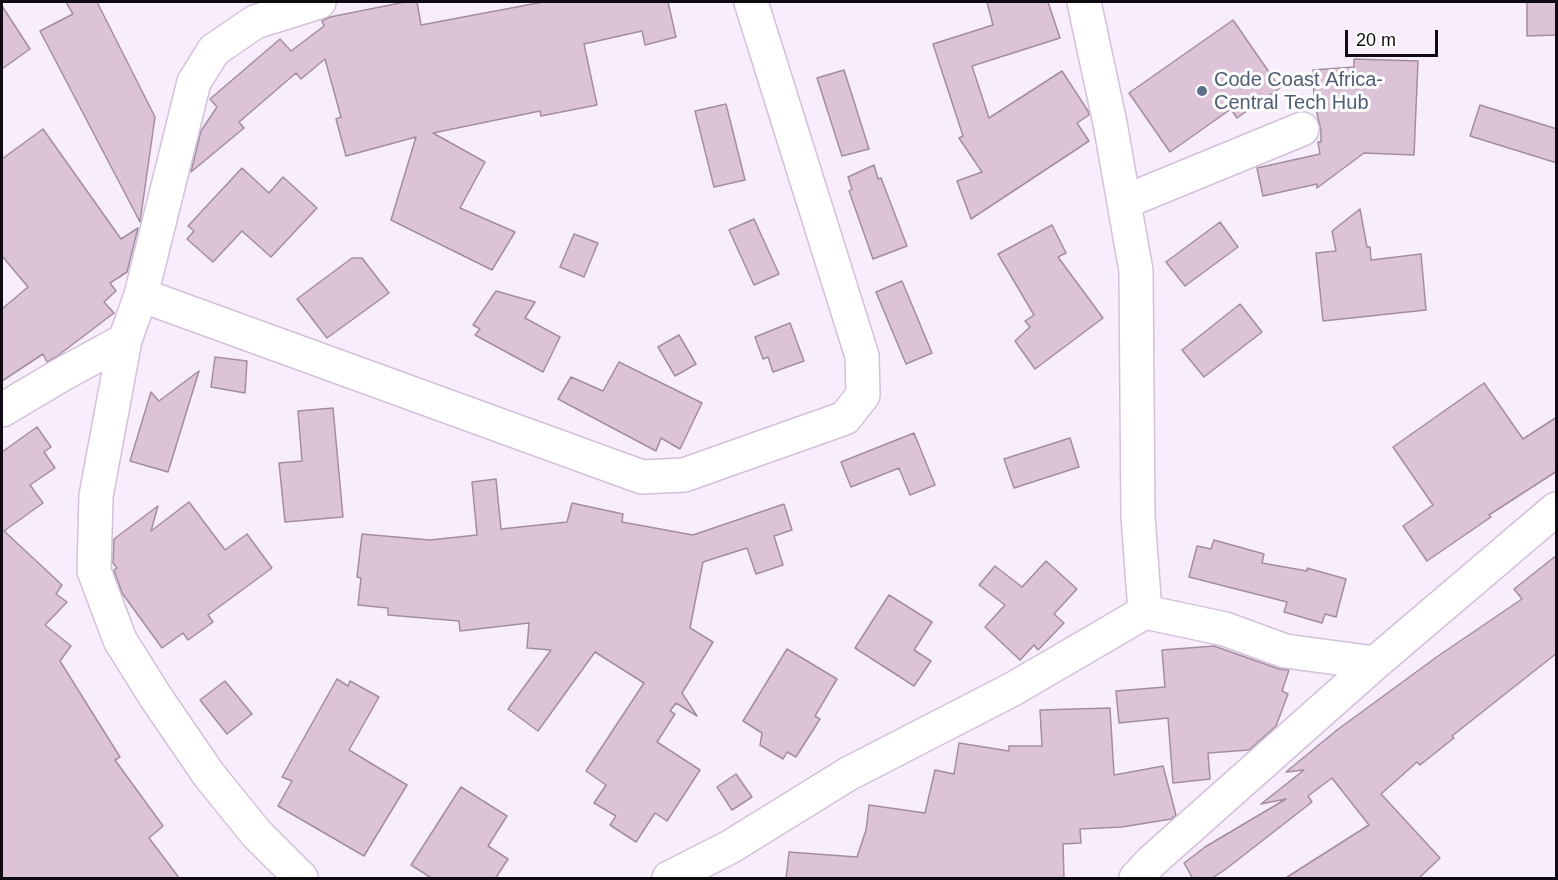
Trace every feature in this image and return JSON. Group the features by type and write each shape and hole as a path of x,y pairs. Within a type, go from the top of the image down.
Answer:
{"street":[{"path":"301,879 256,833 208,775 120,640 94,571 96,496 125,340 141,295 194,82 214,50 255,22 319,2"},
{"path":"141,295 642,477 684,475 845,418 863,396 862,356 751,2"},
{"path":"1084,2 1110,123 1136,271 1138,516 1145,612"},
{"path":"1124,202 1302,129"},
{"path":"2,410 125,340"},
{"path":"1136,879 1152,861 1375,663 1557,508"},
{"path":"669,879 730,847 848,774 1013,689 1145,612 1225,629 1285,651 1375,663"}],"building":[{"path":"66,2 97,2 155,117 140,222 40,31 73,14"},
{"path":"405,2 417,2 421,25 543,2 668,2 676,37 645,45 642,31 584,44 597,105 541,116 540,111 433,133 485,162 460,208 515,232 492,270 391,220 416,137 346,156 336,119 341,117 325,59 301,79 296,73 239,122 244,128 191,172 201,131 217,107 210,99 280,39 291,51 324,26 322,21 330,17"},
{"path":"987,2 1048,2 1060,38 972,66 989,118 1062,71 1088,111 1089,115 1077,123 1089,141 971,219 957,181 982,172 959,138 963,136 933,44 993,25"},
{"path":"1527,2 1557,2 1557,35 1527,36"},
{"path":"2,6 30,49 2,69"},
{"path":"1233,20 1280,88 1237,118 1231,109 1170,152 1129,93"},
{"path":"1354,59 1418,61 1414,155 1364,153 1317,188 1317,184 1263,196 1257,168 1320,154 1318,142 1321,142 1321,131 1314,100 1313,70 1354,67"},
{"path":"844,70 869,149 842,156 817,78"},
{"path":"726,104 745,180 714,187 695,111"},
{"path":"1480,105 1557,129 1557,163 1470,136"},
{"path":"43,129 121,239 138,228 127,272 110,283 116,291 104,302 114,313 56,357 47,362 43,354 2,381 2,309 28,287 2,256 2,159"},
{"path":"874,165 907,246 873,259 849,191 852,189 848,177"},
{"path":"242,168 269,193 283,177 317,208 271,257 242,231 213,262 187,239 194,231 188,226"},
{"path":"1360,209 1371,260 1421,254 1426,310 1323,321 1316,253 1336,251 1332,231"},
{"path":"754,219 779,274 754,285 729,230"},
{"path":"1220,222 1238,247 1185,286 1166,262"},
{"path":"1052,225 1066,253 1058,257 1103,318 1035,369 1015,341 1030,327 1025,321 1034,315 998,254"},
{"path":"574,234 598,243 584,277 560,267"},
{"path":"352,258 362,258 389,293 327,338 297,299"},
{"path":"902,281 932,353 906,364 876,292"},
{"path":"496,291 535,302 525,318 560,337 543,372 475,335 480,329 473,325"},
{"path":"1240,304 1262,332 1204,377 1182,350"},
{"path":"790,323 804,361 773,372 768,357 763,359 755,337"},
{"path":"679,335 696,364 675,376 658,347"},
{"path":"215,357 247,361 245,393 211,387"},
{"path":"619,362 702,403 680,449 661,438 656,451 558,399 571,377 603,391"},
{"path":"199,371 168,472 130,461 151,392 159,401"},
{"path":"1484,383 1523,439 1557,417 1557,471 1489,515 1491,517 1427,561 1403,526 1433,505 1393,447"},
{"path":"333,408 343,517 285,522 279,463 302,461 298,411"},
{"path":"37,427 51,447 44,452 55,468 30,485 43,503 4,531 62,585 56,594 67,602 45,625 71,646 60,661 120,757 115,760 163,826 149,838 180,879 2,879 2,452"},
{"path":"914,433 935,485 910,495 899,468 851,487 841,462"},
{"path":"1070,438 1079,467 1014,488 1004,459"},
{"path":"496,479 501,529 567,522 572,503 623,514 622,522 693,535 784,504 792,530 774,536 783,565 756,574 747,548 703,562 690,628 713,642 682,693 697,716 676,703 670,711 675,714 657,742 700,770 667,821 655,813 636,842 610,825 616,816 594,803 606,785 586,771 644,683 595,652 538,731 508,709 551,650 527,648 529,623 460,631 459,621 388,615 388,608 358,605 361,578 357,577 362,534 430,540 477,535 472,482"},
{"path":"189,502 225,550 247,534 272,568 208,615 213,622 188,640 183,633 162,648 122,593 114,570 117,568 113,563 114,539 158,506 151,531"},
{"path":"1214,540 1264,554 1262,563 1307,571 1307,568 1346,579 1336,617 1325,614 1322,623 1284,612 1287,602 1189,577 1197,546 1211,549"},
{"path":"1557,555 1557,653 1452,736 1454,738 1420,765 1417,762 1381,794 1440,858 1418,879 1284,879 1369,825 1332,778 1308,796 1312,802 1226,869 1211,879 1193,879 1184,863 1205,847 1286,799 1261,804 1304,770 1286,772 1337,730 1438,656 1522,599 1514,589"},
{"path":"1046,561 1077,589 1054,614 1064,623 1038,650 1034,645 1020,660 985,627 1005,605 979,585 995,566 1022,587"},
{"path":"889,595 932,622 914,650 931,661 914,686 855,648"},
{"path":"1214,646 1279,669 1289,670 1282,691 1288,694 1276,726 1249,750 1208,753 1210,779 1173,783 1168,718 1119,723 1116,691 1165,687 1162,650"},
{"path":"787,649 837,679 815,716 820,719 796,757 787,752 783,759 760,745 762,733 743,721"},
{"path":"337,679 348,686 350,681 379,697 349,750 407,785 364,856 278,806 292,781 282,777"},
{"path":"225,681 252,714 227,734 200,700"},
{"path":"1110,708 1114,775 1163,766 1176,815 1171,819 1122,827 1080,829 1081,843 1063,844 1064,879 786,879 789,852 857,857 866,830 869,805 925,813 935,770 954,774 959,743 1009,751 1009,746 1042,746 1040,710"},
{"path":"736,774 752,797 732,810 717,787"},
{"path":"461,787 507,816 488,846 508,859 495,879 433,879 411,865"}],"place":[{"name":"Code Coast Africa- Central Tech Hub","path":"1202,91"}]}
